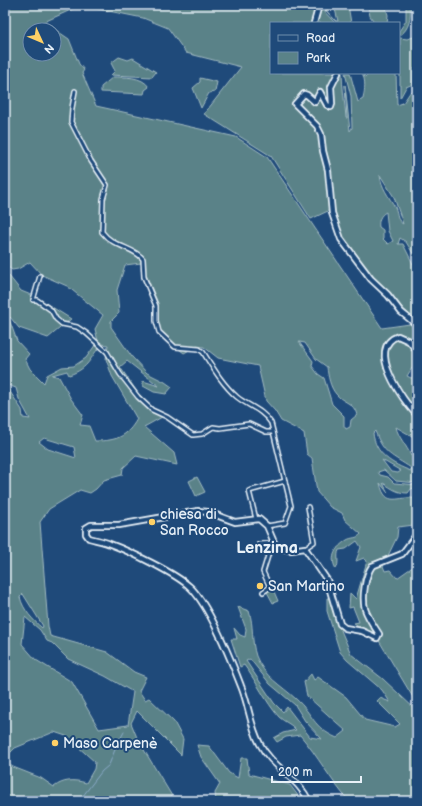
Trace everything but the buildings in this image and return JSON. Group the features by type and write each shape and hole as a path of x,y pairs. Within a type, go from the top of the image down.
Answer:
{"street":[{"path":"314,22 319,5"},
{"path":"338,74 331,88 331,107 327,105 320,92 315,102 304,94 295,104 317,126 321,134 322,151 328,170 332,213 341,239 371,279 388,295 401,312 417,325"},
{"path":"76,90 71,122 91,161 107,185 103,199 102,232 115,244 137,254 143,259 144,277 156,306 156,321 159,332 175,347 199,349 203,352 231,392 244,403 263,413 268,418 273,432 291,506 288,517 284,523 267,526"},
{"path":"40,276 33,300 37,300 51,310 56,319 62,324 77,327 86,333 107,352 120,374 138,397 152,410 167,417 193,435 202,434 213,428 249,424 266,432 273,432"},
{"path":"417,351 409,341 398,336 393,338 389,343 385,357 391,375 403,400 417,415"},
{"path":"256,519 249,491 285,481"},
{"path":"259,544 274,544 291,550 305,548 314,542 308,507"},
{"path":"274,544 267,526 262,521 256,519 235,522 208,512 198,511 119,524 91,525 86,527 85,531 89,538 121,548 179,578 191,588 200,599 242,687 258,742 265,754 293,780 306,795 309,801"},
{"path":"305,548 327,580 340,624 345,628 362,631 377,638 379,634 364,603 365,583 372,566 402,554 417,534"},
{"path":"264,592 270,587 263,572 266,568 271,546 274,544"}],"green space":[{"path":"5,5 319,5 313,22 270,22 270,74 337,74 331,84 330,106 323,93 314,101 303,93 294,102 319,131 326,163 330,210 311,219 271,156 204,114 241,67 186,53 168,28 143,18 89,7 75,8 44,22 22,22 22,62 62,62 62,34 69,39 79,64 84,70 82,73 96,106 236,137 267,157 382,328 417,323 417,369 412,368 407,376 411,378 417,377 417,439 396,427 411,456 415,454 417,449 417,483 396,481 384,470 378,472 380,475 388,477 394,483 417,485 417,487 411,489 408,493 404,493 383,483 388,493 380,483 386,496 390,499 417,499 417,533 415,532 414,525 398,527 397,537 383,566 385,571 390,570 397,578 417,564 417,704 378,639 354,623 359,622 353,607 349,608 350,593 356,599 367,561 364,558 356,561 361,547 357,541 346,549 339,550 336,569 333,560 337,549 343,543 349,539 358,537 361,534 345,520 342,513 330,507 317,492 312,458 307,454 304,433 281,421 266,401 258,366 218,358 204,347 197,346 184,353 159,334 158,303 141,263 125,265 117,290 119,313 111,321 111,327 132,357 147,373 172,387 166,394 154,392 143,386 143,381 159,386 127,361 120,367 138,393 162,417 144,427 174,453 177,465 136,456 123,468 122,475 104,480 90,493 80,490 49,509 40,522 48,626 50,636 107,652 134,672 146,677 139,691 145,700 149,698 174,722 183,739 181,755 137,711 131,723 138,740 175,801 5,801 5,384 5,271 21,291 36,297 71,319 48,338 19,328 10,317 9,319 17,341 29,354 25,359 30,369 44,383 47,375 62,367 74,366 86,358 98,341 95,329 103,315 67,286 42,275 30,262 18,269 12,270 5,265","holes":["299,342 305,343 316,359 327,367 332,388 339,397 351,405 356,411 357,415 351,420 350,427 346,429 344,426 344,416 332,404 324,378 318,374 312,366 313,361","102,344 108,345 106,359 112,376 137,419 129,430 120,437 109,440 95,441 89,426 80,425 83,415 71,399 59,377 52,375 67,371 69,375 76,372 85,366","5,384 16,388 19,399 30,419 23,418 22,410","375,431 385,450 411,468 411,471 397,465 381,452 374,440 373,433","44,438 74,447 76,458 48,449 39,442","382,460 401,471 398,473 391,472","23,594 43,626 42,628 35,622 23,606 20,597","25,617 40,630 47,641 52,643 68,659 105,676 133,692 128,725 99,729 72,682 36,660 22,644","54,732 66,736 95,762 94,769 86,783 69,781 54,787 41,778 13,767 7,763 7,756 15,748"]},
{"path":"321,5 336,21 338,21 334,5 348,5 351,22 336,22"},
{"path":"368,5 385,5 388,15 387,22 374,22 370,16"},
{"path":"406,5 410,5 408,26 400,35 400,30 406,21"},
{"path":"320,7 334,22 314,22"},
{"path":"417,36 417,69 414,68 413,84 406,87 400,98 400,38 407,39"},
{"path":"119,57 128,60 133,58 156,72 152,77 111,75 115,71 111,63"},
{"path":"339,74 342,74 347,118 345,85 350,131 352,128 351,96 345,74 350,74 358,102 363,99 365,82 362,74 366,77 368,74 396,74 397,105 403,103 411,91 417,100 417,260 406,242 400,238 398,244 403,244 413,264 417,266 416,321 373,279 343,238 333,213 322,133 297,104 305,95 313,103 319,95 330,109 331,90","holes":["380,175 394,197 403,224 400,221 395,207 384,188","386,212 388,231 393,241 388,244 383,239 383,230 379,227 379,220"]},
{"path":"113,77 137,79 146,83 149,87 145,90 144,94 101,92 101,87"},
{"path":"200,78 217,82 215,92 209,93 201,108 193,88 200,82"},
{"path":"197,477 205,492 196,496 189,481"},
{"path":"272,587 278,601 273,603 266,590"},
{"path":"327,598 330,598 351,654 383,679 417,711 417,801 349,801 300,735 286,737 277,742 274,738 283,733 296,730 281,719 274,711 244,665 240,667 231,639 237,639 234,628 240,635 245,637 246,629 238,607 249,611 252,622 254,650 259,663 273,680 302,705 323,730 337,738 346,731 307,696 304,682 311,674 314,680 318,677 346,697 365,720 395,727 400,724 377,701 380,698 390,702 382,690 347,660 340,652 327,611","holes":["250,659 270,684 295,705 305,721 322,739 310,737 287,707 283,712 274,703 246,661"]},
{"path":"197,745 209,746 229,773 238,778 241,758 247,758 249,774 290,785 302,801 216,801 215,793 220,784 201,757"}],"waterway":[{"path":"117,745 124,732"},
{"path":"109,765 116,747"},
{"path":"79,801 102,771 108,766"}],"place":[{"name":"chiesa di San Rocco","path":"152,522"},
{"name":"San Martino","path":"260,586"},
{"name":"Maso Carpenè","path":"55,743"}],"district":[{"name":"Lenzima","path":"267,548"}]}
